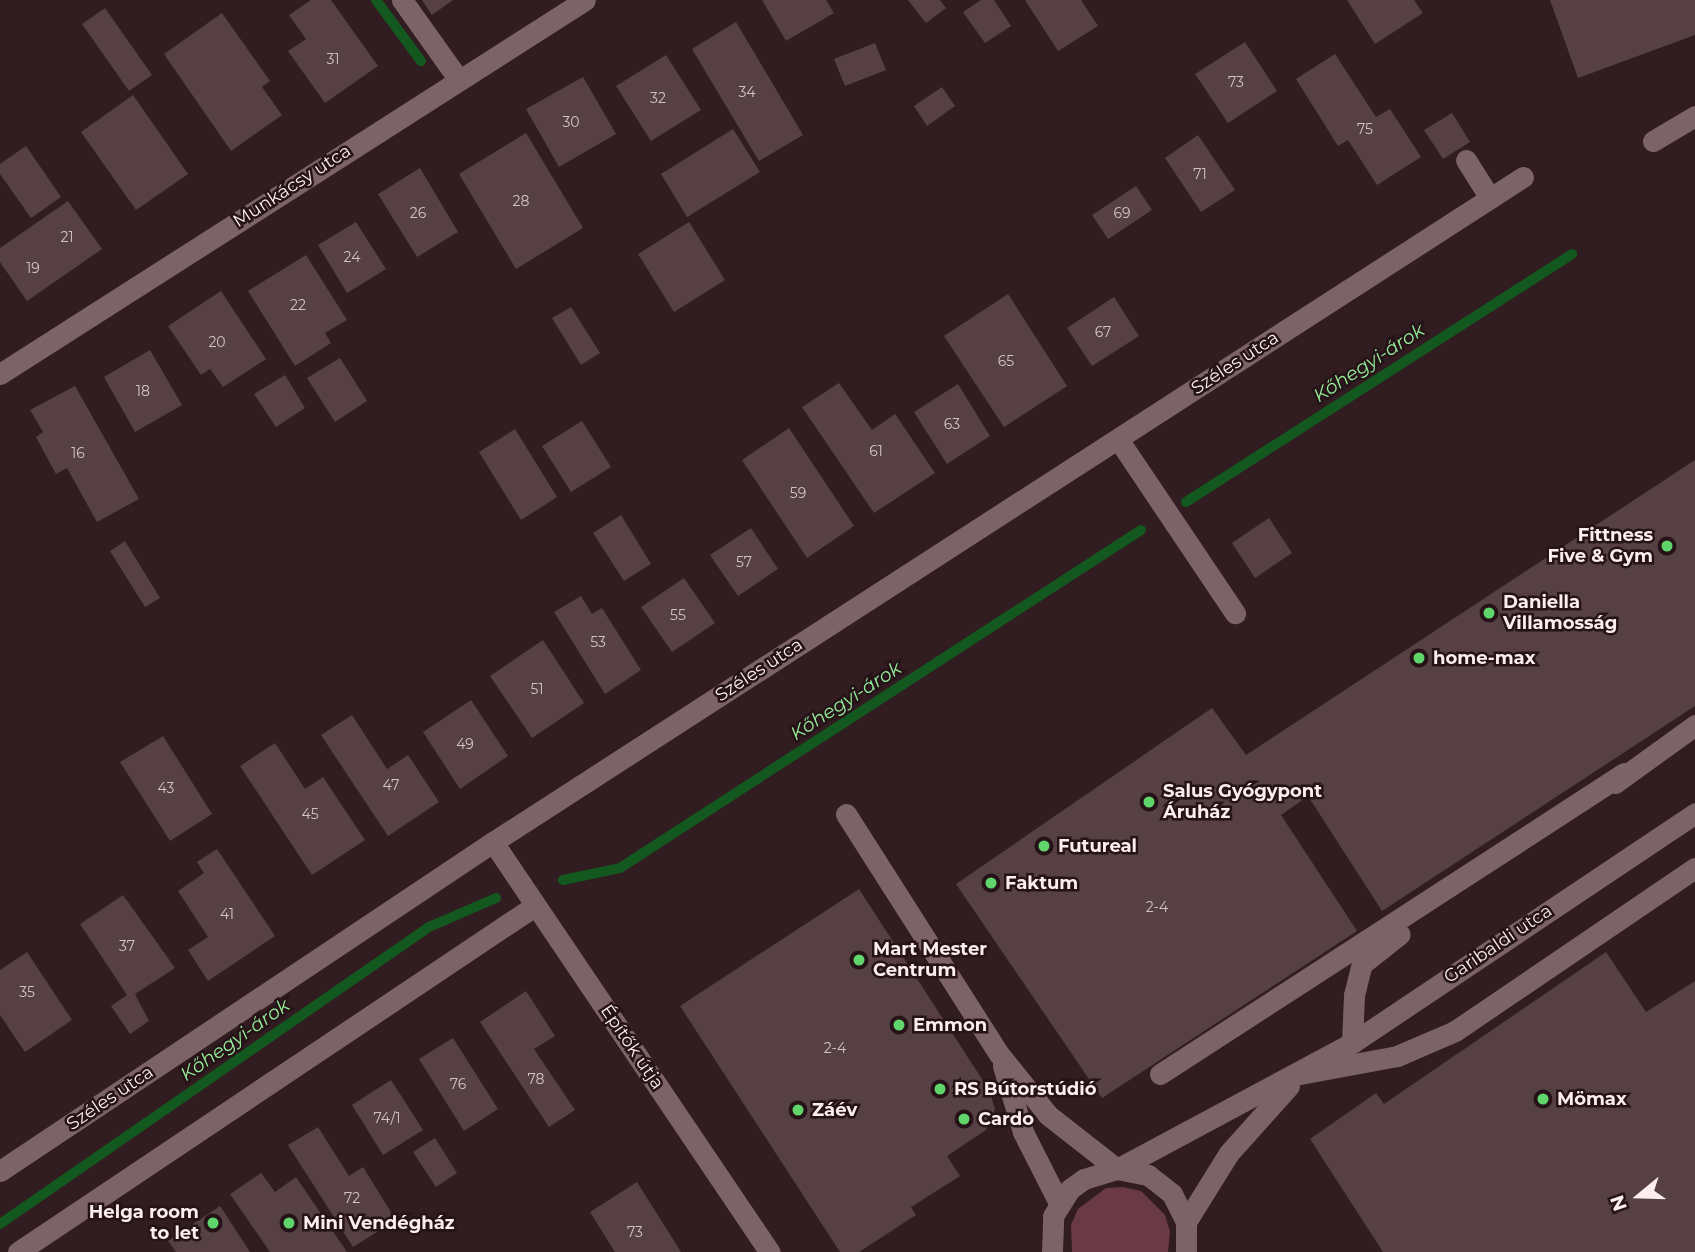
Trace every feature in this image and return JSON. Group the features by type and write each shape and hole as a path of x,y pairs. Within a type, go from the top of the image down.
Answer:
{"street":[{"path":"402,0 459,80"},
{"name":"Munkácsy utca","path":"0,374 585,0"},
{"path":"1653,141 1695,116"},
{"path":"1466,160 1490,198"},
{"name":"Széles utca","path":"0,1171 493,842 1523,177"},
{"path":"1118,439 1235,613"},
{"path":"1160,1074 1695,725"},
{"path":"1352,1043 1354,995 1362,964 1463,892 1578,820 1624,773"},
{"name":"Garibaldi utca","path":"1059,1203 1084,1179 1117,1169 1300,1074 1352,1043 1695,813"},
{"path":"846,814 999,1054 1048,1115 1117,1169 1161,1183 1189,1241"},
{"name":"Építők útja","path":"493,842 533,906 770,1252"},
{"path":"1300,1074 1397,1056 1455,1031 1695,868"},
{"path":"18,1252 533,906"},
{"path":"999,1054 1023,1132 1059,1203 1050,1250"},
{"name":"Garibaldi utca","path":"1189,1241 1229,1153 1300,1074"}],"shaded area":[{"path":"1123,1187 1141,1191 1165,1215 1170,1232 1168,1252 1072,1252 1071,1225 1078,1209 1106,1188"}],"building":[{"path":"311,0 331,0 378,66 325,103 288,51 306,39 289,15"},
{"path":"422,0 453,0 432,15"},
{"path":"762,0 826,0 834,13 786,41"},
{"path":"908,0 940,0 946,8 926,23"},
{"path":"981,0 994,0 1011,26 985,43 963,12"},
{"path":"1025,0 1081,0 1098,26 1058,51"},
{"path":"1347,0 1414,0 1423,13 1375,44"},
{"path":"1550,0 1695,0 1695,35 1578,78"},
{"path":"105,8 152,75 129,91 82,24"},
{"path":"222,13 270,81 262,87 282,115 231,151 164,54"},
{"path":"736,22 803,135 759,161 692,49"},
{"path":"1245,42 1277,91 1228,123 1195,74"},
{"path":"875,43 886,70 845,86 834,59"},
{"path":"1335,54 1376,117 1390,109 1421,157 1377,185 1348,140 1338,146 1296,79"},
{"path":"666,55 701,110 651,141 616,86"},
{"path":"583,77 616,134 559,167 526,109"},
{"path":"942,87 955,106 927,126 914,106"},
{"path":"133,95 188,174 136,210 81,132"},
{"path":"1452,113 1470,142 1443,159 1424,130"},
{"path":"733,129 760,172 687,217 661,174"},
{"path":"526,133 583,228 516,269 459,174"},
{"path":"1198,135 1235,190 1201,212 1165,158"},
{"path":"26,146 61,197 31,218 0,174 0,164"},
{"path":"420,168 458,232 417,257 378,194"},
{"path":"1136,186 1152,210 1108,239 1092,215"},
{"path":"68,201 102,249 27,301 0,262 0,248"},
{"path":"356,222 386,269 347,293 318,245"},
{"path":"689,222 725,280 674,312 638,254"},
{"path":"306,255 347,320 325,333 331,343 295,366 248,291"},
{"path":"221,291 266,359 223,387 210,369 201,375 168,326"},
{"path":"1008,294 1067,386 1004,427 944,336"},
{"path":"1114,297 1139,336 1092,366 1067,328"},
{"path":"571,307 600,353 581,365 552,318"},
{"path":"150,350 182,405 135,432 104,377"},
{"path":"340,358 367,401 335,422 307,378"},
{"path":"285,375 305,408 276,427 254,394"},
{"path":"839,383 872,430 895,414 935,473 874,513 802,407"},
{"path":"958,384 990,436 947,464 914,412"},
{"path":"75,386 139,499 97,522 67,468 56,474 36,437 43,432 30,410"},
{"path":"582,421 611,467 571,492 542,446"},
{"path":"789,428 854,526 807,558 742,460"},
{"path":"515,429 557,497 521,520 479,452"},
{"path":"1695,460 1695,706 1382,911 1308,796 1281,815 1357,931 1102,1098 956,884 1212,708 1246,755"},
{"path":"621,515 651,564 624,581 593,533"},
{"path":"1269,518 1292,553 1255,578 1232,543"},
{"path":"751,528 778,569 738,596 710,555"},
{"path":"125,541 160,598 145,607 110,551"},
{"path":"684,578 715,623 672,652 641,607"},
{"path":"581,596 592,614 602,608 641,670 605,694 554,612"},
{"path":"543,640 584,703 532,738 490,676"},
{"path":"471,700 508,756 460,789 423,732"},
{"path":"352,715 387,769 408,755 439,802 388,836 321,735"},
{"path":"163,736 212,814 170,841 120,762"},
{"path":"275,743 305,789 323,777 365,840 312,875 240,766"},
{"path":"217,849 275,936 208,981 188,950 208,937 178,891 204,873 197,862"},
{"path":"859,889 989,1090 995,1109 986,1130 947,1156 960,1176 911,1207 916,1215 859,1252 840,1252 680,1006"},
{"path":"123,895 175,968 135,994 149,1021 130,1034 111,1006 127,995 80,924"},
{"path":"27,952 72,1020 25,1052 0,1015 0,970"},
{"name":"Mömax","path":"1606,952 1646,1012 1695,981 1695,1252 1383,1252 1310,1139 1376,1093 1384,1104"},
{"path":"526,991 555,1036 534,1049 575,1110 549,1127 480,1022"},
{"path":"453,1038 498,1109 464,1131 419,1059"},
{"path":"391,1080 423,1130 383,1155 352,1105"},
{"path":"318,1127 349,1176 363,1167 396,1220 353,1247 288,1145"},
{"path":"435,1138 457,1173 436,1187 413,1152"},
{"name":"Mini Vendégház","path":"261,1173 275,1192 296,1177 347,1252 270,1252 230,1194"},
{"path":"637,1182 681,1252 615,1252 590,1212"},
{"name":"Helga room to let","path":"220,1206 250,1252 176,1252 168,1241"}],"waterway":[{"path":"376,0 421,61"},
{"name":"Kőhegyi-árok","path":"1186,502 1572,254"},
{"name":"Kőhegyi-árok","path":"563,880 620,868 1141,530"},
{"name":"Kőhegyi-árok","path":"0,1224 429,927 496,898"}],"place":[{"name":"Fittness Five & Gym","path":"1667,546"},
{"name":"Daniella Villamosság","path":"1489,613"},
{"name":"home-max","path":"1419,658"},
{"name":"Salus Gyógypont Áruház","path":"1149,802"},
{"name":"Futureal","path":"1044,846"},
{"name":"Faktum","path":"991,883"},
{"name":"Mart Mester Centrum","path":"859,960"},
{"name":"Emmon","path":"899,1025"},
{"name":"RS Bútorstúdió","path":"940,1089"},
{"name":"Mömax","path":"1543,1099"},
{"name":"Záév","path":"798,1110"},
{"name":"Cardo","path":"964,1119"},
{"name":"Helga room to let","path":"213,1223"},
{"name":"Mini Vendégház","path":"289,1223"}]}
